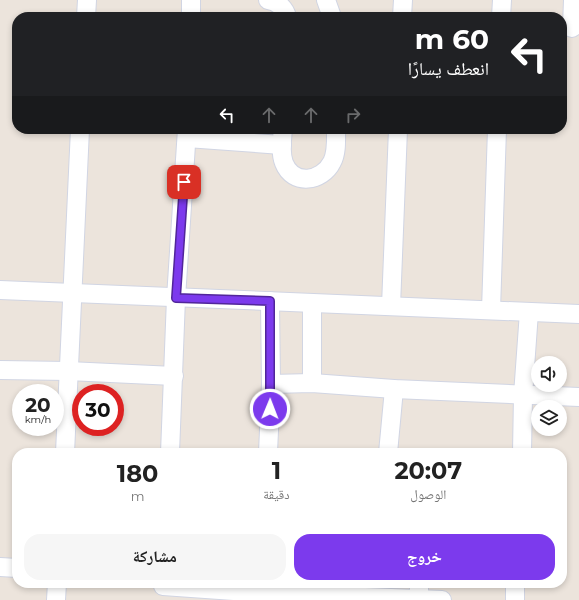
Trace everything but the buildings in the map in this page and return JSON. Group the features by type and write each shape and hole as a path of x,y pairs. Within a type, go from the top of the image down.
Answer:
{"street":[{"path":"86,12 87,0"},
{"path":"191,0 191,12"},
{"path":"268,0 280,5 285,12"},
{"path":"326,0 330,12"},
{"path":"402,0 402,12"},
{"path":"501,12 502,0"},
{"path":"571,28 573,0"},
{"path":"65,448 80,134"},
{"path":"170,448 176,298 187,134 282,137 284,163 298,178 307,180 316,178 328,169 333,162 336,134"},
{"path":"390,306 398,134"},
{"path":"491,310 497,134"},
{"path":"0,290 579,314"},
{"path":"268,448 271,384 270,301"},
{"path":"312,303 312,383"},
{"path":"522,448 523,395 530,312"},
{"path":"0,371 68,371 174,376"},
{"path":"271,384 312,383 394,389 579,397"},
{"path":"388,448 394,389"},
{"path":"0,567 12,568"},
{"path":"56,600 57,588"},
{"path":"515,600 516,588"},
{"path":"163,590 419,594 442,600"}],"route":[{"path":"184,182 176,298 270,301 270,409"}]}
